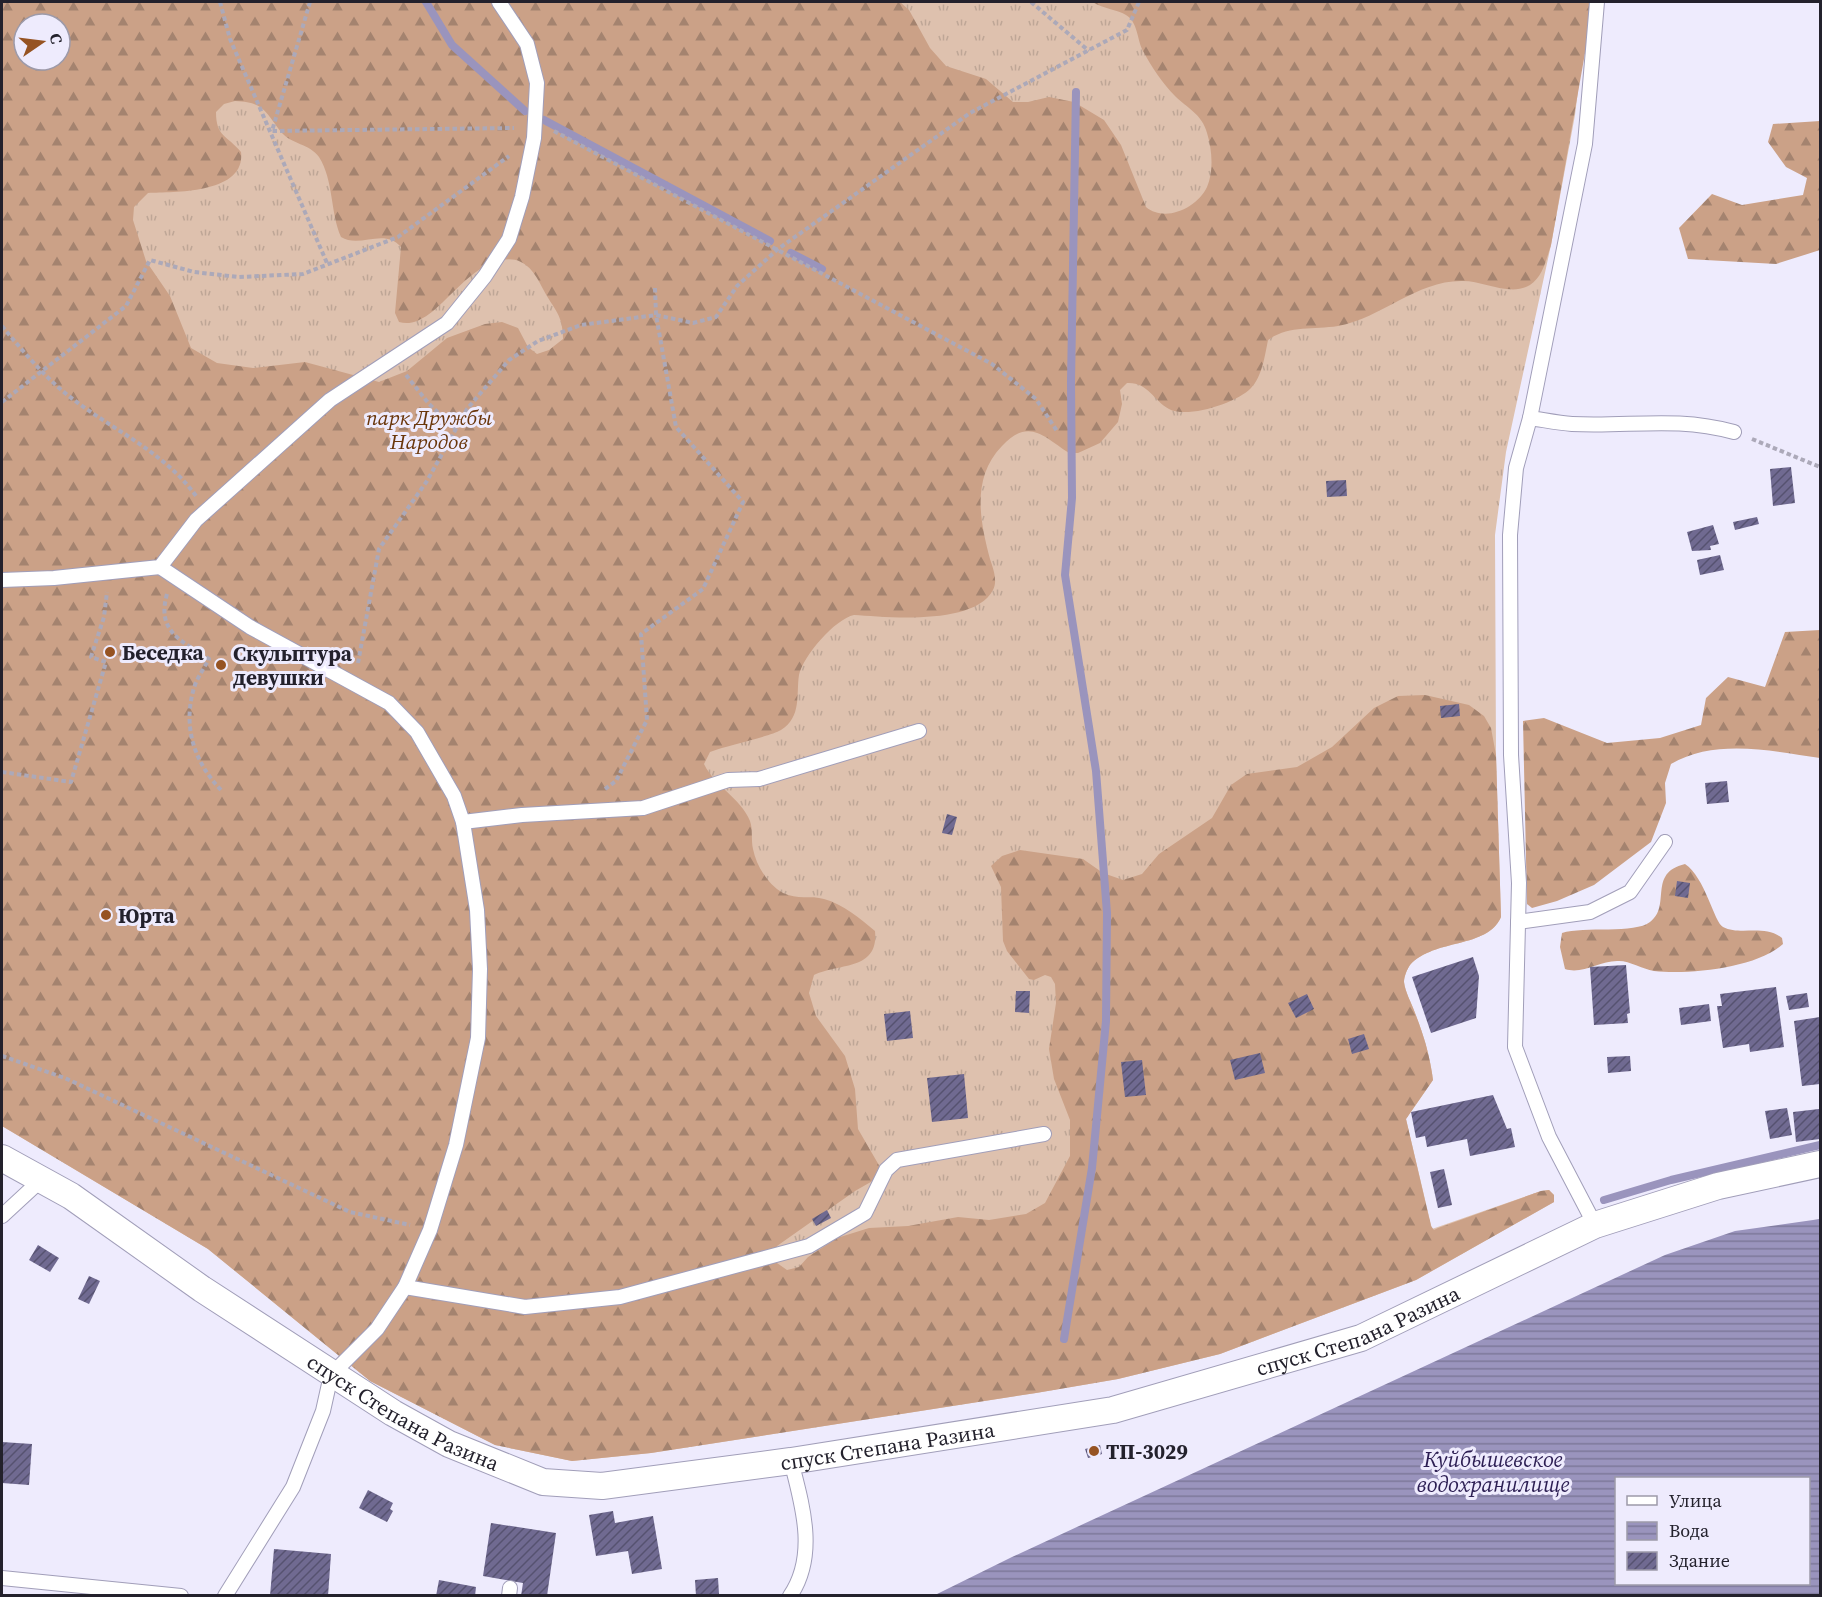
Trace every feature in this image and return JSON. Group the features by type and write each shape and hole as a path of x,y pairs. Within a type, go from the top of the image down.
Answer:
{"street":[{"name":"спуск Степана Разина","path":"2,1158 71,1196 202,1289 331,1376 449,1444 543,1482 602,1486 791,1461 1113,1410 1196,1387 1271,1362 1360,1338 1595,1225 1718,1186 1821,1164"}],"lane":[{"path":"160,567 178,541 207,511 330,400 447,322 485,276 509,238 522,197 535,129 537,83 527,44 499,2"},
{"path":"1595,1225 1550,1137 1515,1047 1519,883 1511,755 1510,535 1516,468 1530,418 1585,144 1597,2"},
{"path":"1530,418 1570,424 1677,421 1702,423 1734,432"},
{"path":"2,580 109,574 160,567 250,627 354,682 389,704 417,732 454,796 462,822 477,910 480,969 478,1038 456,1145 430,1230 405,1287 377,1329 331,1376 323,1411 293,1487 225,1596"},
{"path":"462,822 522,815 571,814 643,808 728,780 759,779 919,731"},
{"path":"1518,922 1590,912 1630,892 1665,842"},
{"path":"405,1287 525,1306 620,1297 809,1246 865,1213 886,1170 897,1160 1044,1134"},
{"path":"2,1216 41,1180"},
{"path":"790,1596 803,1564 807,1539 804,1514 791,1461"},
{"path":"2,1578 181,1596"}],"path":[{"path":"220,2 230,39 327,263"},
{"path":"272,132 310,2"},
{"path":"1031,2 1089,51"},
{"path":"354,682 379,549 427,481 467,410 509,360 538,341 581,325 656,315 693,323 716,317 737,286 778,249 970,113 1127,30 1139,2"},
{"path":"272,132 535,129 778,249 992,364 1036,399 1057,431"},
{"path":"2,402 126,306 150,260 194,272 238,277 288,277 303,274 398,237 535,129"},
{"path":"571,814 616,781 647,720 641,634 703,589 743,502 676,427 656,315 655,288"},
{"path":"2,326 41,370 66,393 156,456 188,484 207,511"},
{"path":"393,358 429,404 456,429"},
{"path":"1734,432 1821,466"},
{"path":"2,772 71,782 106,662 91,657 104,617 109,574"},
{"path":"168,594 164,616 168,628 175,636 209,658 194,689 190,731 193,751 199,763 209,778 223,792"},
{"path":"2,1056 65,1078 350,1212 430,1230"}],"green space":[{"name":"парк Дружбы Народов","path":"2,2 1589,2 1575,115 1551,245 1506,452 1495,535 1496,755 1501,917 1494,927 1484,934 1421,956 1410,965 1404,982 1424,1038 1433,1080 1406,1119 1432,1229 1541,1191 1549,1190 1554,1195 1554,1202 1416,1280 1220,1354 1118,1379 1036,1393 651,1453 572,1461 495,1445 370,1381 208,1249 2,1126"},
{"name":"парк Дружбы Народов","path":"2,2 900,2 909,10 930,48 946,66 986,79 1013,102 1028,102 1049,97 1074,102 1104,120 1121,145 1146,207 1162,214 1188,207 1202,195 1207,187 1212,160 1205,126 1153,69 1141,47 1130,18 1123,13 1092,2 1589,2 1590,25 1551,245 1544,266 1530,285 1523,288 1506,289 1463,281 1446,282 1430,286 1354,322 1338,326 1293,330 1276,335 1268,340 1260,372 1251,388 1235,399 1212,408 1177,412 1163,405 1140,385 1127,383 1120,390 1122,404 1118,422 1100,443 1078,453 1069,453 1044,436 1028,431 1012,437 992,458 982,486 983,530 995,579 993,590 983,601 968,609 929,617 854,615 846,618 821,639 802,667 799,675 797,705 788,725 775,733 710,752 704,764 746,813 751,824 752,846 757,862 772,885 788,895 819,898 838,904 875,931 875,944 871,953 855,963 814,975 809,993 816,1016 845,1056 855,1089 858,1129 880,1167 876,1179 855,1191 777,1246 777,1263 787,1270 799,1267 808,1257 837,1238 869,1228 908,1226 958,1217 989,1220 1026,1214 1045,1203 1070,1156 1070,1120 1054,1079 1049,1049 1056,1003 1055,984 1051,977 1045,975 1034,980 1029,979 1007,951 1003,941 1001,887 991,866 1002,856 1020,850 1083,859 1103,873 1123,880 1142,874 1159,854 1212,818 1231,785 1247,774 1297,767 1332,747 1374,708 1398,696 1425,695 1469,705 1484,716 1491,728 1496,755 1501,917 1494,927 1484,934 1421,956 1410,965 1404,980 1426,1046 1433,1080 1406,1119 1431,1226 1434,1230 1541,1191 1549,1190 1554,1195 1554,1202 1416,1280 1220,1354 1118,1379 1036,1393 651,1453 572,1461 495,1445 370,1381 208,1249 2,1126","holes":["235,101 258,106 267,113 285,136 311,149 319,157 330,186 341,237 356,241 387,239 401,247 395,313 399,322 412,323 424,318 473,274 487,265 510,259 527,266 536,276 560,318 563,339 549,350 537,354 528,347 518,328 502,322 485,324 447,338 407,371 379,382 305,362 253,368 217,363 191,348 170,296 146,261 133,220 134,207 148,193 207,188 232,176 240,166 241,152 220,131 216,112 224,104"]},
{"path":"1820,121 1820,250 1776,264 1688,259 1679,228 1712,194 1742,205 1803,195 1807,178 1786,167 1768,142 1773,124"},
{"path":"1820,630 1820,758 1764,750 1725,749 1688,756 1671,764 1665,783 1666,803 1651,842 1594,885 1557,901 1532,908 1527,904 1523,721 1544,718 1607,743 1660,738 1701,725 1706,698 1728,677 1765,687 1785,632"},
{"path":"1685,864 1698,879 1723,927 1737,931 1768,932 1782,938 1783,944 1757,959 1703,971 1654,971 1619,961 1585,969 1565,969 1560,947 1562,933 1643,926 1656,915 1663,882 1667,875 1673,868"}],"water":[{"name":"Куйбышевское водохранилище","path":"1820,1219 1820,1595 935,1595 1012,1557 1665,1255 1735,1231"}],"building":[{"path":"1791,467 1795,503 1773,506 1770,469"},
{"path":"1346,480 1347,496 1327,497 1326,481"},
{"path":"1757,517 1759,524 1735,530 1733,522"},
{"path":"1713,525 1719,544 1710,546 1711,550 1692,551 1687,532"},
{"path":"1720,555 1724,570 1700,575 1697,560"},
{"path":"1459,704 1460,716 1441,718 1440,706"},
{"path":"1727,781 1729,802 1707,804 1705,783"},
{"path":"947,814 957,817 952,835 942,833"},
{"path":"1677,881 1690,883 1688,898 1675,896"},
{"path":"1473,957 1479,976 1476,1018 1431,1033 1412,977"},
{"path":"1626,965 1630,1013 1627,1014 1628,1023 1594,1025 1590,967"},
{"path":"1776,987 1784,1047 1750,1052 1749,1044 1723,1048 1717,1006 1722,1006 1720,994"},
{"path":"1016,991 1030,991 1029,1013 1015,1012"},
{"path":"1807,993 1809,1007 1789,1010 1786,996"},
{"path":"1307,994 1314,1009 1296,1018 1288,1003"},
{"path":"1709,1004 1711,1021 1681,1025 1679,1008"},
{"path":"910,1011 913,1038 887,1041 884,1014"},
{"path":"1820,1017 1820,1084 1802,1086 1794,1021"},
{"path":"1364,1034 1369,1049 1352,1054 1348,1039"},
{"path":"1260,1053 1265,1073 1235,1080 1230,1060"},
{"path":"1630,1056 1631,1071 1608,1073 1607,1057"},
{"path":"1142,1060 1146,1095 1125,1097 1121,1062"},
{"path":"964,1074 968,1118 932,1122 927,1078"},
{"path":"1493,1095 1507,1129 1511,1128 1515,1147 1470,1156 1467,1139 1427,1147 1425,1136 1416,1138 1411,1112"},
{"path":"1787,1108 1792,1135 1770,1139 1765,1111"},
{"path":"1819,1109 1820,1139 1796,1142 1793,1112"},
{"path":"1444,1169 1452,1205 1438,1208 1430,1172"},
{"path":"827,1210 831,1218 816,1226 812,1219"},
{"path":"38,1245 59,1258 50,1272 29,1260"},
{"path":"89,1276 100,1281 89,1304 78,1299"},
{"path":"2,1442 32,1444 29,1485 2,1483"},
{"name":"ТП-3029","path":"1100,1445 1102,1454 1088,1458 1085,1449"},
{"path":"368,1490 393,1503 390,1509 393,1511 387,1522 359,1508"},
{"path":"613,1511 615,1523 653,1516 662,1569 632,1574 628,1551 596,1556 589,1515"},
{"path":"491,1523 556,1533 547,1596 521,1596 523,1583 483,1576"},
{"path":"274,1549 331,1554 328,1596 270,1596"},
{"path":"718,1578 719,1594 696,1596 695,1580"},
{"path":"439,1580 476,1587 475,1596 436,1596"}],"waterway":[{"path":"426,2 452,45 525,111"},
{"path":"1064,1339 1092,1168 1106,1021 1107,913 1096,771 1065,575 1072,498 1071,382 1076,92"},
{"path":"544,120 770,241"},
{"path":"791,253 822,269"},
{"path":"1604,1200 1671,1180 1820,1145"}],"place":[{"name":"Беседка","path":"110,652"},
{"name":"Скульптура девушки","path":"221,665"},
{"name":"Юрта","path":"106,915"},
{"name":"ТП-3029","path":"1094,1451"}]}
